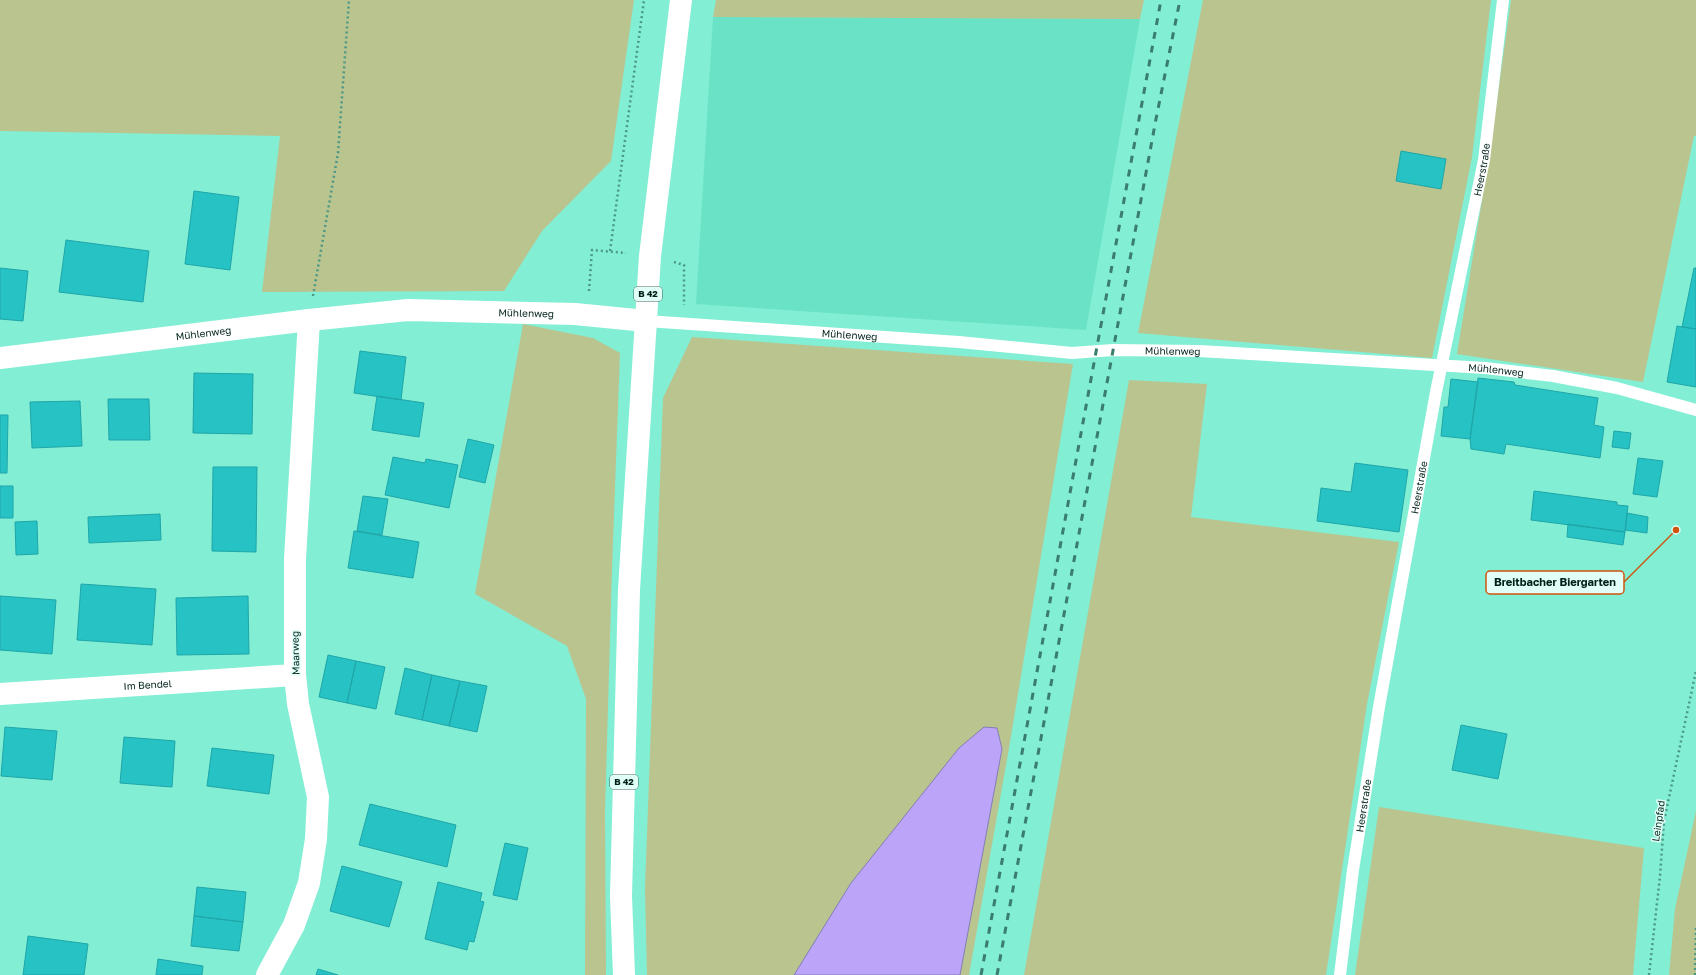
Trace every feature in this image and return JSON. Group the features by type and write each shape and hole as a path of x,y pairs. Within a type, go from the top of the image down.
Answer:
{"street":[{"name":"B 42","path":"624,975 621,896 629,590 650,256 682,0"},
{"name":"Mühlenweg","path":"0,358 309,320 408,310 587,316 646,321"},
{"name":"Maarweg","path":"267,975 294,925 309,883 316,839 318,797 298,704 295,675 295,559 309,320"},
{"name":"Im Bendel","path":"0,694 295,675"}],"lane":[{"name":"Heerstraße","path":"1340,975 1353,870 1379,707 1442,366 1484,160 1503,0"},
{"name":"Mühlenweg","path":"646,321 959,342 1072,353 1102,351 1199,351 1485,368 1560,378 1617,388 1696,410"}],"path":[{"path":"309,320 338,153 349,0"},
{"path":"610,251 644,0"},
{"path":"587,316 592,250 610,251 650,256 684,265 684,324"},
{"name":"Leinpfad","path":"1649,975 1660,876 1664,821 1696,671"},
{"path":"1695,975 1696,928"}],"shaded area":[{"path":"0,0 634,0 611,161 542,231 504,291 262,292 280,136 0,131"},
{"path":"716,0 1144,0 1140,19 713,17"},
{"path":"1203,0 1491,0 1472,157 1432,358 1138,333"},
{"path":"1511,0 1696,0 1696,136 1694,136 1643,382 1457,354 1489,157"},
{"path":"713,17 1140,19 1086,330 696,304"},
{"path":"523,324 593,338 620,353 605,811 606,975 585,975 586,699 567,646 475,594"},
{"path":"692,337 1073,364 1009,748 969,975 960,975 1002,749 997,728 851,883 794,975 647,975 645,889 663,398"},
{"path":"1129,380 1207,384 1191,517 1399,542 1367,704 1326,975 1024,975"},
{"path":"984,727 997,728 1002,749 960,975 794,975 851,883 959,748"},
{"path":"1379,807 1644,848 1633,975 1355,975"},
{"path":"1696,811 1696,975 1669,975 1675,909"}],"building":[{"path":"1401,151 1446,159 1441,189 1396,181"},
{"path":"194,191 239,197 230,270 185,264"},
{"path":"66,240 149,251 143,302 59,292"},
{"path":"0,268 28,271 23,321 0,319"},
{"path":"1694,268 1696,268 1696,329 1682,327"},
{"path":"1677,326 1696,329 1696,387 1667,382"},
{"path":"360,351 406,357 401,400 354,393"},
{"path":"194,373 253,374 252,434 193,433"},
{"path":"1478,378 1514,382 1515,385 1598,398 1594,425 1604,427 1600,458 1506,444 1504,454 1471,449 1470,439"},
{"path":"1451,379 1478,382 1470,439 1441,436 1444,407 1448,407"},
{"path":"377,396 424,403 419,437 372,430"},
{"path":"108,399 149,399 150,440 109,440"},
{"path":"80,401 82,446 32,448 30,402"},
{"path":"0,415 8,415 7,473 0,473"},
{"path":"1614,431 1631,433 1629,449 1612,447"},
{"path":"468,439 494,445 485,483 459,477"},
{"path":"393,457 425,463 426,459 458,465 449,508 385,495"},
{"path":"1638,458 1663,461 1657,497 1633,494"},
{"path":"1355,463 1408,470 1399,532 1317,521 1321,488 1351,492"},
{"path":"213,467 257,467 256,552 212,551"},
{"path":"0,486 13,486 13,518 0,518"},
{"path":"1534,491 1617,502 1617,505 1628,506 1625,532 1531,520"},
{"path":"363,496 388,499 382,535 357,531"},
{"path":"1627,513 1648,517 1647,533 1625,530"},
{"path":"160,514 161,540 89,543 88,517"},
{"path":"37,521 38,554 16,555 15,522"},
{"path":"1568,524 1625,532 1623,545 1567,537"},
{"path":"354,531 419,542 413,578 348,568"},
{"path":"81,584 156,589 152,645 77,640"},
{"path":"0,596 56,600 52,654 0,650"},
{"path":"248,596 249,654 177,655 176,598"},
{"path":"328,655 356,661 347,703 319,697"},
{"path":"356,661 385,667 376,709 347,703"},
{"path":"405,668 432,675 422,720 395,714"},
{"path":"432,675 460,681 449,726 422,720"},
{"path":"460,681 487,686 477,732 449,726"},
{"path":"1461,725 1507,734 1498,779 1452,770"},
{"path":"5,727 57,731 52,780 1,776"},
{"path":"124,737 175,741 172,787 120,783"},
{"path":"212,748 274,755 269,794 207,786"},
{"path":"370,804 456,825 447,867 359,845"},
{"path":"505,843 528,848 517,900 493,895"},
{"path":"342,866 402,882 389,927 330,911"},
{"path":"438,882 482,893 480,901 484,902 474,942 469,941 467,950 425,939"},
{"path":"197,887 246,892 243,922 194,916"},
{"path":"194,916 243,922 239,951 191,946"},
{"path":"28,936 88,944 84,975 23,975"},
{"path":"158,959 203,966 202,975 156,975"},
{"path":"318,969 338,975 316,975"}],"railway":[{"path":"981,975 1161,0"},
{"path":"997,975 1156,119 1180,0"}],"place":[{"name":"Breitbacher Biergarten","path":"1676,530"}]}
